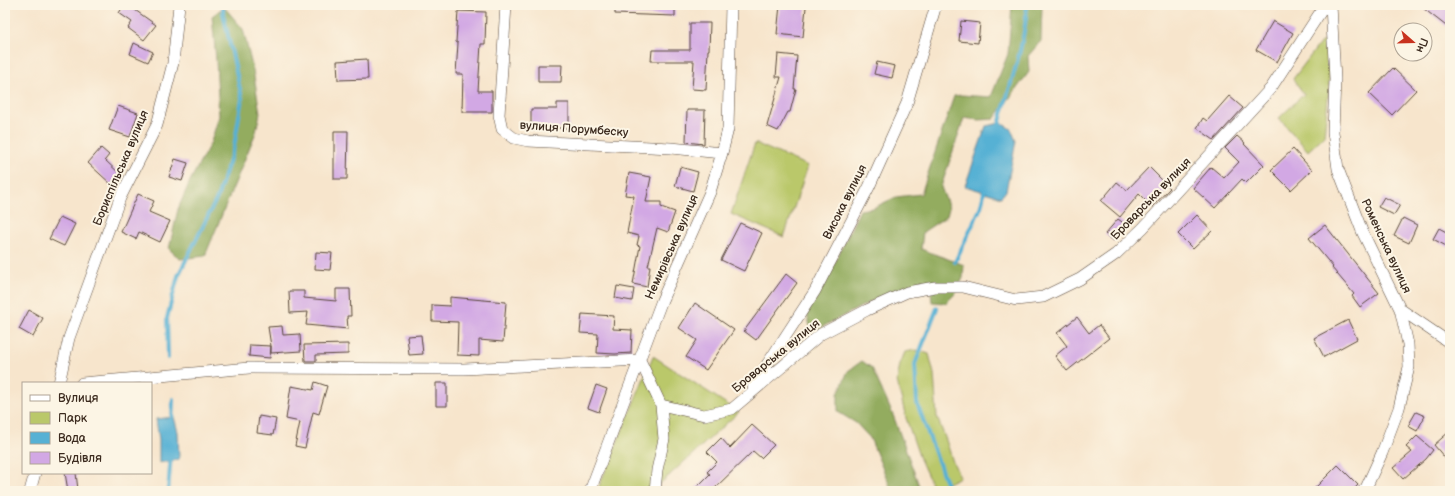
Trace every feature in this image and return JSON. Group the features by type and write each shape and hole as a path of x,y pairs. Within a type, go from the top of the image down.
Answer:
{"street":[{"name":"Бориспільська вулиця","path":"59,382 69,338 120,198 156,125 173,63 179,5"},
{"name":"вулиця Порумбеску","path":"506,5 499,115 502,129 514,138 528,141 671,148 722,153"},
{"name":"Немирівська вулиця","path":"590,491 662,300 710,192 722,153 728,129 731,5"},
{"name":"Висока вулиця","path":"747,396 815,291 869,187 907,103 936,5"},
{"name":"Броварська вулиця","path":"661,405 704,415 732,408 821,334 867,310 907,292 935,287 963,287 1016,300 1043,297 1080,280 1116,254 1143,228 1271,88 1325,5"},
{"name":"Роменська вулиця","path":"1331,5 1335,79 1333,132 1338,169 1362,231 1400,309 1408,344 1410,366 1399,408 1382,453 1366,488 1363,491"},
{"path":"1400,309 1450,342"},
{"path":"93,382 249,368 464,369 640,360 661,405 664,439 657,470 655,491"},
{"path":"30,491 35,474"}],"green space":[{"path":"1012,5 1042,5 1041,41 1028,56 1029,72 994,119 978,120 964,118 941,187 949,208 947,216 923,232 921,249 964,265 963,278 955,294 946,303 932,302 930,282 907,287 874,300 816,330 810,326 807,314 834,264 860,210 873,208 896,197 921,194 954,96 991,97 1008,54"},
{"path":"224,7 243,29 253,70 260,113 256,132 205,256 180,259 169,249 178,209 190,181 211,142 219,116 212,16"},
{"path":"1321,42 1326,42 1329,63 1329,89 1324,136 1308,151 1279,118 1304,94 1293,79"},
{"path":"755,143 808,166 784,237 731,214"},
{"path":"916,350 929,354 934,374 937,417 960,477 934,490 920,459 906,418 897,381 900,364 905,352"},
{"path":"653,356 739,412 652,491 597,491"},
{"path":"862,361 872,368 893,415 921,491 892,491 870,438 856,423 838,412 838,394 848,371"}],"water":[{"path":"1001,123 1011,129 1016,141 1006,191 1001,197 965,186 986,126"},
{"path":"174,417 178,432 179,459 159,463 159,440 156,419"}],"building":[{"path":"124,5 128,5 156,25 144,40 128,28 132,22 119,13"},
{"path":"615,5 675,5 675,16 615,14"},
{"path":"780,5 806,7 803,37 777,34"},
{"path":"1419,5 1450,5 1450,29"},
{"path":"458,11 486,12 485,44 481,44 478,91 492,91 492,112 462,112 463,74 456,74"},
{"path":"961,21 980,23 978,43 959,41"},
{"path":"1273,21 1293,33 1277,62 1256,50"},
{"path":"690,23 710,23 706,90 692,89 694,61 651,61 652,50 690,50"},
{"path":"134,43 153,52 148,62 130,54"},
{"path":"778,54 797,56 794,89 796,89 790,112 788,112 778,131 767,126 781,77 776,77"},
{"path":"367,59 368,79 338,80 337,61"},
{"path":"877,62 895,66 892,78 874,74"},
{"path":"538,65 562,65 561,82 538,82"},
{"path":"1393,68 1416,90 1392,115 1369,93"},
{"path":"1229,96 1243,108 1214,140 1197,128 1203,118 1207,121"},
{"path":"557,103 569,103 569,128 531,128 531,109 557,109"},
{"path":"118,106 138,113 130,137 109,130"},
{"path":"687,110 705,110 704,144 686,142"},
{"path":"334,131 348,131 347,179 334,179"},
{"path":"1237,136 1264,165 1246,183 1242,179 1215,208 1193,188 1211,167 1224,178 1239,162 1225,148"},
{"path":"101,148 109,155 105,160 121,175 112,185 88,163"},
{"path":"1293,149 1312,170 1291,190 1271,170"},
{"path":"175,159 188,163 182,181 169,177"},
{"path":"680,167 698,172 693,191 675,186"},
{"path":"1149,167 1170,188 1152,207 1139,194 1120,217 1101,201 1117,182 1127,190"},
{"path":"629,173 651,177 646,202 661,202 661,207 675,212 668,232 657,228 648,266 650,266 647,287 633,284 640,246 637,245 639,236 627,233 634,196 625,195"},
{"path":"138,194 154,201 149,212 170,221 160,242 139,232 136,239 121,232"},
{"path":"1384,197 1400,205 1394,215 1378,207"},
{"path":"1197,215 1212,231 1193,249 1178,234"},
{"path":"60,217 75,224 64,246 49,239"},
{"path":"1403,218 1417,225 1409,243 1394,236"},
{"path":"1118,219 1126,225 1114,241 1105,234"},
{"path":"740,223 762,233 744,271 721,260"},
{"path":"1325,225 1379,293 1360,307 1352,296 1354,294 1309,238"},
{"path":"1439,228 1450,234 1450,248 1433,239"},
{"path":"316,252 332,253 330,270 315,269"},
{"path":"786,274 797,283 756,340 744,331"},
{"path":"617,286 634,289 632,301 615,298"},
{"path":"336,289 350,289 351,316 347,316 348,329 306,325 308,312 290,313 289,291 304,291 304,298 336,301"},
{"path":"450,297 506,302 503,342 479,340 479,356 457,355 458,322 432,321 432,305 450,306"},
{"path":"695,303 734,330 706,370 686,357 697,340 679,328"},
{"path":"29,310 43,318 33,337 19,329"},
{"path":"582,314 614,316 613,329 632,330 631,353 597,353 598,334 580,333"},
{"path":"1077,317 1089,333 1099,325 1109,338 1067,371 1055,356 1067,346 1057,333"},
{"path":"1348,320 1357,339 1324,357 1314,338"},
{"path":"282,326 283,335 300,334 301,351 271,353 268,327"},
{"path":"421,335 423,354 409,355 407,336"},
{"path":"348,344 348,354 316,355 316,361 305,361 304,345"},
{"path":"250,345 271,346 270,358 249,356"},
{"path":"315,382 327,386 319,414 313,412 305,448 295,446 300,422 286,419 291,386 313,390"},
{"path":"436,383 447,383 447,406 436,406"},
{"path":"596,385 607,389 599,412 588,408"},
{"path":"1416,412 1425,416 1417,431 1408,426"},
{"path":"259,416 276,419 273,435 257,433"},
{"path":"752,425 774,445 761,458 753,451 712,491 693,491 710,474 707,472 717,462 707,452 721,438 730,448"},
{"path":"1450,431 1450,464 1434,445"},
{"path":"1417,436 1433,450 1426,459 1403,479 1393,468 1412,452 1406,447"},
{"path":"1338,465 1358,485 1352,491 1312,491"},
{"path":"65,474 76,474 78,490 68,491"}],"waterway":[{"path":"168,358 167,318 178,276 217,198 234,147 242,98 223,13 223,5"},
{"path":"998,129 1020,52 1026,21 1027,5"},
{"path":"955,262 981,207 985,188"},
{"path":"937,308 915,364 917,403 949,491"},
{"path":"172,423 173,399"},
{"path":"168,491 171,455"}]}
